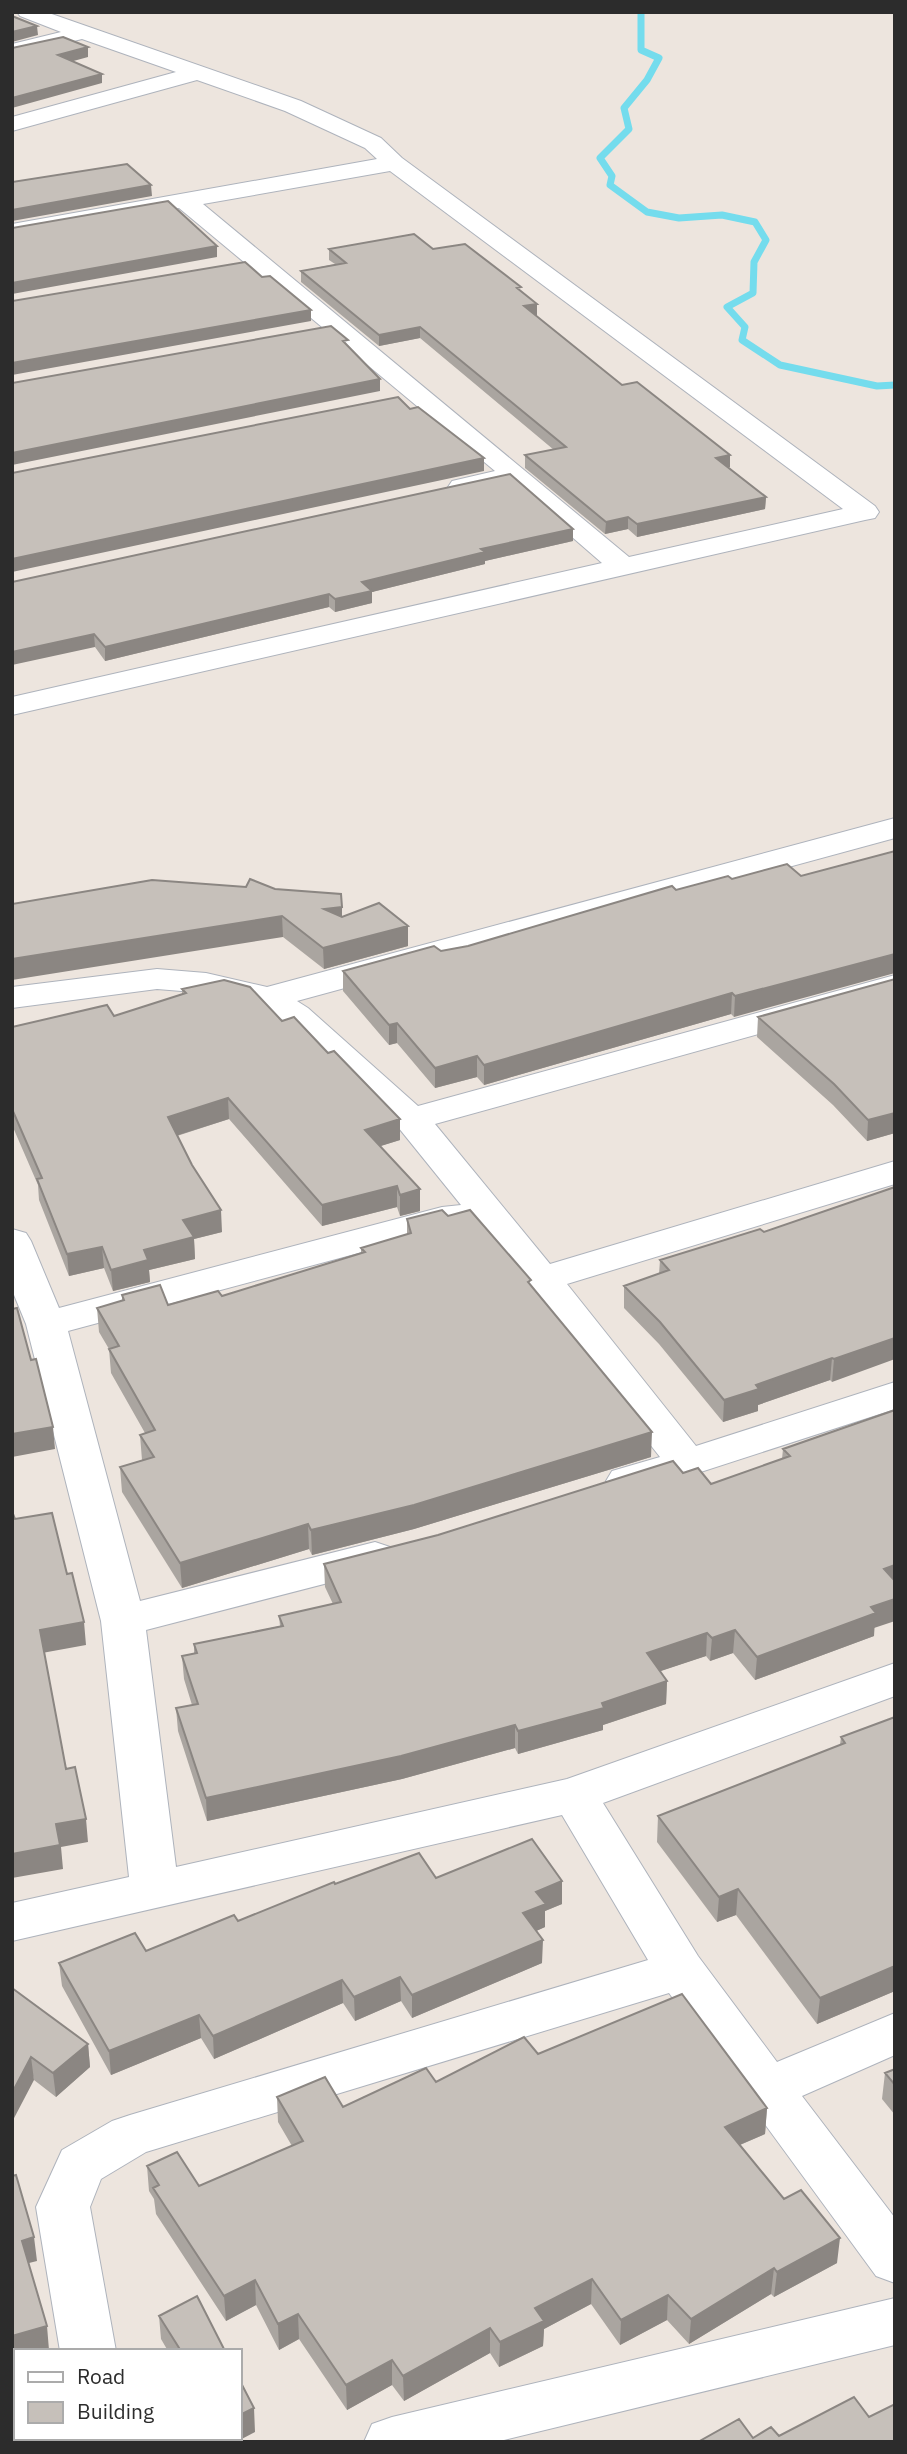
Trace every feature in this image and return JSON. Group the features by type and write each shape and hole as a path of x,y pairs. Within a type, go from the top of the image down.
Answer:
{"street":[{"path":"27,12 293,106 373,143 394,163 865,512 895,521"},
{"path":"12,50 83,33"},
{"path":"12,124 198,73"},
{"path":"12,231 394,163"},
{"path":"185,201 624,568"},
{"path":"230,265 257,260"},
{"path":"310,332 337,327"},
{"path":"389,399 416,394"},
{"path":"434,493 516,475"},
{"path":"12,706 865,512"},
{"path":"268,998 895,828"},
{"path":"12,998 156,979 206,983 268,998 296,1015 411,1119 687,1463"},
{"path":"411,1119 895,985"},
{"path":"542,1279 895,1172"},
{"path":"46,1324 481,1209"},
{"path":"12,1241 46,1324 123,1621 155,1891"},
{"path":"594,1492 895,1395"},
{"path":"123,1621 409,1548"},
{"path":"12,1922 574,1795 895,1679"},
{"path":"574,1795 680,1970 895,2260"},
{"path":"88,2349 63,2207 81,2165 130,2136 680,1970"},
{"path":"768,2088 895,2034"},
{"path":"392,2442 895,2321"}],"building":[{"path":"12,16 37,26 12,32"},
{"path":"63,37 88,47 58,55 102,74 12,98 12,48"},
{"path":"127,164 151,185 12,210 12,182"},
{"path":"168,201 217,246 12,283 12,228"},
{"path":"414,234 433,249 465,244 521,287 517,288 537,304 524,306 622,385 637,382 730,455 716,458 766,497 637,524 628,517 606,522 525,455 566,447 420,327 379,335 301,271 346,263 329,249"},
{"path":"245,262 262,277 270,276 311,310 12,363 12,301"},
{"path":"331,326 348,340 343,341 380,379 12,453 12,383"},
{"path":"398,397 410,409 418,407 484,458 12,559 12,473"},
{"path":"510,474 573,529 481,549 485,552 362,582 372,591 335,599 329,594 105,647 94,634 12,652 12,582"},
{"path":"895,851 895,954 735,996 732,993 484,1065 477,1056 435,1068 397,1023 389,1025 343,971 434,946 441,951 468,946 672,886 676,890 787,864 801,876"},
{"path":"250,879 275,889 341,894 342,907 324,909 342,917 379,903 408,926 323,948 282,916 12,959 12,904 152,880 246,887"},
{"path":"895,979 895,1113 868,1120 834,1084 758,1017"},
{"path":"224,980 250,987 282,1021 294,1017 328,1053 334,1051 400,1119 365,1130 420,1189 400,1195 397,1186 322,1205 228,1098 168,1117 192,1165 221,1210 183,1220 194,1237 144,1250 148,1260 111,1270 102,1247 67,1254 37,1179 42,1178 12,1109 12,1027 107,1005 114,1016 186,993 182,989"},
{"path":"895,1187 895,1338 756,1385 759,1389 724,1400 660,1322 624,1286 669,1270 660,1260 760,1229 764,1232"},
{"path":"442,1210 448,1216 470,1210 531,1280 528,1282 652,1432 414,1505 311,1530 308,1524 180,1563 120,1467 154,1457 140,1435 155,1430 109,1349 119,1346 97,1308 124,1300 122,1295 160,1285 168,1305 218,1291 222,1296 365,1252 361,1248 411,1233 407,1219"},
{"path":"17,1308 31,1360 36,1359 53,1427 12,1434 12,1309"},
{"path":"895,1410 895,1565 884,1569 895,1581 895,1599 871,1607 876,1613 757,1657 735,1630 712,1638 707,1633 647,1653 667,1681 602,1703 604,1708 518,1731 515,1725 401,1756 206,1798 176,1708 198,1704 182,1656 197,1653 194,1644 283,1626 279,1616 341,1602 324,1564 438,1535 673,1461 683,1473 698,1468 711,1484 790,1456 783,1449"},
{"path":"12,1511 15,1519 52,1513 67,1574 72,1573 84,1622 40,1630 66,1769 75,1767 86,1819 56,1824 60,1845 12,1854"},
{"path":"895,1717 895,1966 820,1998 738,1889 719,1897 658,1816 845,1743 841,1737"},
{"path":"532,1839 562,1881 536,1892 546,1904 523,1913 543,1940 412,1995 400,1977 354,1997 342,1980 213,2036 199,2015 109,2051 59,1963 135,1933 146,1951 234,1915 238,1921 334,1882 335,1884 419,1853 436,1878"},
{"path":"12,1988 88,2044 53,2073 31,2057 12,2093"},
{"path":"682,1994 767,2108 725,2127 784,2199 801,2190 840,2238 777,2272 774,2268 691,2319 668,2295 621,2320 592,2279 535,2308 544,2321 500,2342 490,2328 403,2376 392,2360 346,2385 298,2314 278,2324 255,2280 224,2296 153,2188 159,2185 147,2166 177,2152 199,2186 303,2141 277,2097 325,2077 343,2107 426,2068 436,2082 524,2037 538,2054"},
{"path":"895,2069 895,2085 885,2073"},
{"path":"16,2175 34,2237 22,2241 47,2326 12,2336 12,2176"},
{"path":"197,2296 224,2349 180,2349 159,2316"},
{"path":"242,2385 254,2408 242,2414"},
{"path":"854,2397 869,2417 895,2404 895,2442 698,2442 739,2419 753,2438 771,2427 779,2436"},
{"path":"12,2406 14,2440 19,2442 12,2442"}],"waterway":[{"path":"641,12 641,50 659,58 647,80 624,108 629,129 600,158 612,176 610,185 647,212 679,218 722,215 755,222 766,240 754,262 753,293 727,307 745,327 742,340 780,365 877,386 895,385"}]}
